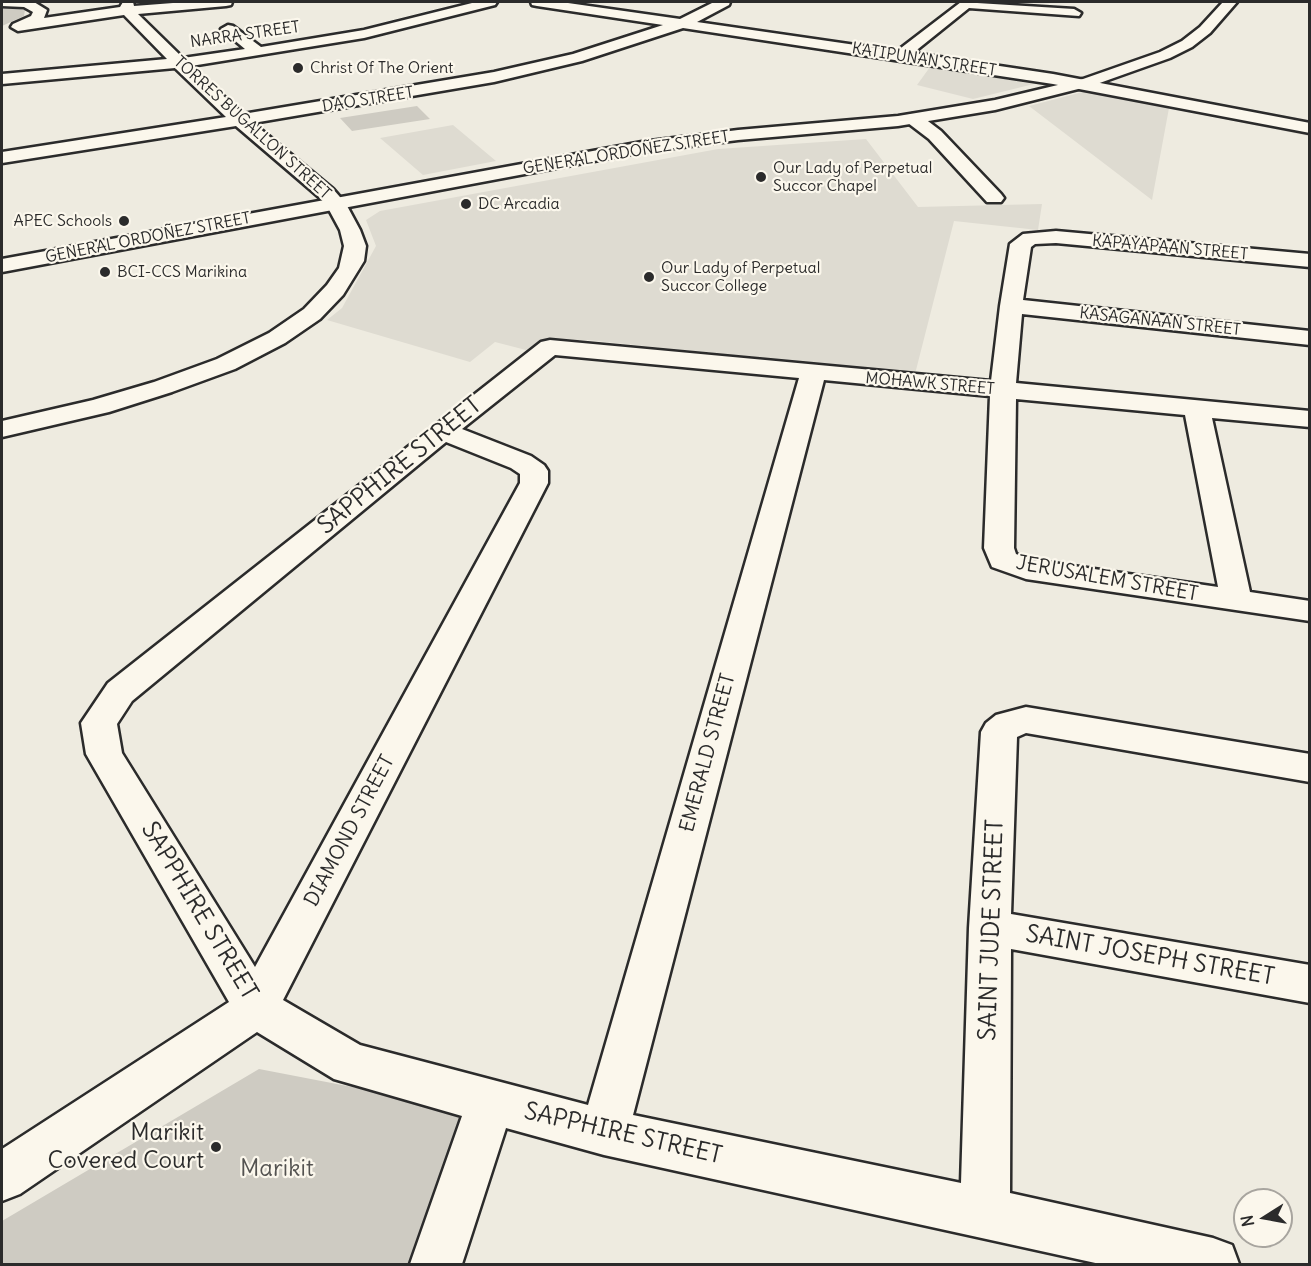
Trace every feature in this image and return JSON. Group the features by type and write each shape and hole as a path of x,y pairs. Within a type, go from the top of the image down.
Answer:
{"street":[{"path":"2,2 127,7 226,2"},
{"path":"2,30 127,7 177,2"},
{"name":"NARRA STREET","path":"2,80 179,63 258,52 364,34 490,2"},
{"name":"KATIPUNAN STREET","path":"537,2 900,56 1303,121"},
{"name":"DAO STREET","path":"2,158 439,88 514,73 577,58 681,24 724,2"},
{"name":"GENERAL ORDOÑEZ STREET","path":"2,266 662,144 914,119 985,107 1080,84 1156,59 1181,48 1205,30 1230,2"},
{"path":"18,27 36,19 40,14 40,10 27,3"},
{"path":"900,56 968,3 1074,13"},
{"name":"TORRES BUGALLON STREET","path":"2,429 100,406 200,375 291,330 324,303 350,269 355,246 347,222 336,204 240,121 179,63 127,7"},
{"path":"384,12 412,22"},
{"path":"228,29 258,52"},
{"path":"919,78 931,61"},
{"path":"914,119 935,135 994,198"},
{"path":"108,142 98,130 135,122"},
{"name":"KAPAYAPAAN STREET","path":"1011,306 1021,244 1030,238 1056,237 1310,261"},
{"path":"1003,390 1011,306"},
{"name":"KASAGANAAN STREET","path":"1011,306 1310,338"},
{"name":"MOHAWK STREET","path":"550,347 813,374 1310,419"},
{"name":"SAPPHIRE STREET","path":"550,347 443,430 120,692 99,723 105,754 256,1008 350,1064 604,1132 985,1213"},
{"name":"EMERALD STREET","path":"604,1132 813,374"},
{"name":"JERUSALEM STREET","path":"1003,390 999,548 1003,560 1026,569 1310,611"},
{"path":"1197,408 1236,600"},
{"name":"DIAMOND STREET","path":"2,1178 256,1008 534,483 534,471 521,462 443,430"},
{"name":"SAINT JUDE STREET","path":"985,1213 990,928 999,732 1009,724 1026,720 1310,768"},
{"name":"SAINT JOSEPH STREET","path":"990,928 1310,984"},
{"path":"436,1264 492,1102"},
{"path":"985,1213 1213,1264"}],"shaded area":[{"path":"930,67 1034,84 973,99 917,85"},
{"path":"1113,84 1309,120 1309,136 1169,108 1152,200 1029,106"},
{"path":"453,125 496,161 423,175 380,138"},
{"name":"Our Lady of Perpetual Succor College","path":"866,139 918,207 1042,204 1038,230 954,221 915,374 587,340 553,343 552,340 539,341 526,350 495,342 470,362 327,320 342,308 376,246 366,220 380,211 718,149"}],"green space":[{"path":"2,5 25,10 24,16 2,26"},
{"path":"417,106 430,119 352,131 340,118"},
{"name":"Marikit","path":"259,1069 477,1111 427,1264 2,1264 2,1221"}],"place":[{"name":"Christ Of The Orient","path":"298,68"},
{"name":"Our Lady of Perpetual Succor Chapel","path":"761,177"},
{"name":"DC Arcadia","path":"466,204"},
{"name":"APEC Schools","path":"124,221"},
{"name":"BCI-CCS Marikina","path":"105,272"},
{"name":"Our Lady of Perpetual Succor College","path":"649,277"},
{"name":"Marikit Covered Court","path":"216,1147"}]}
